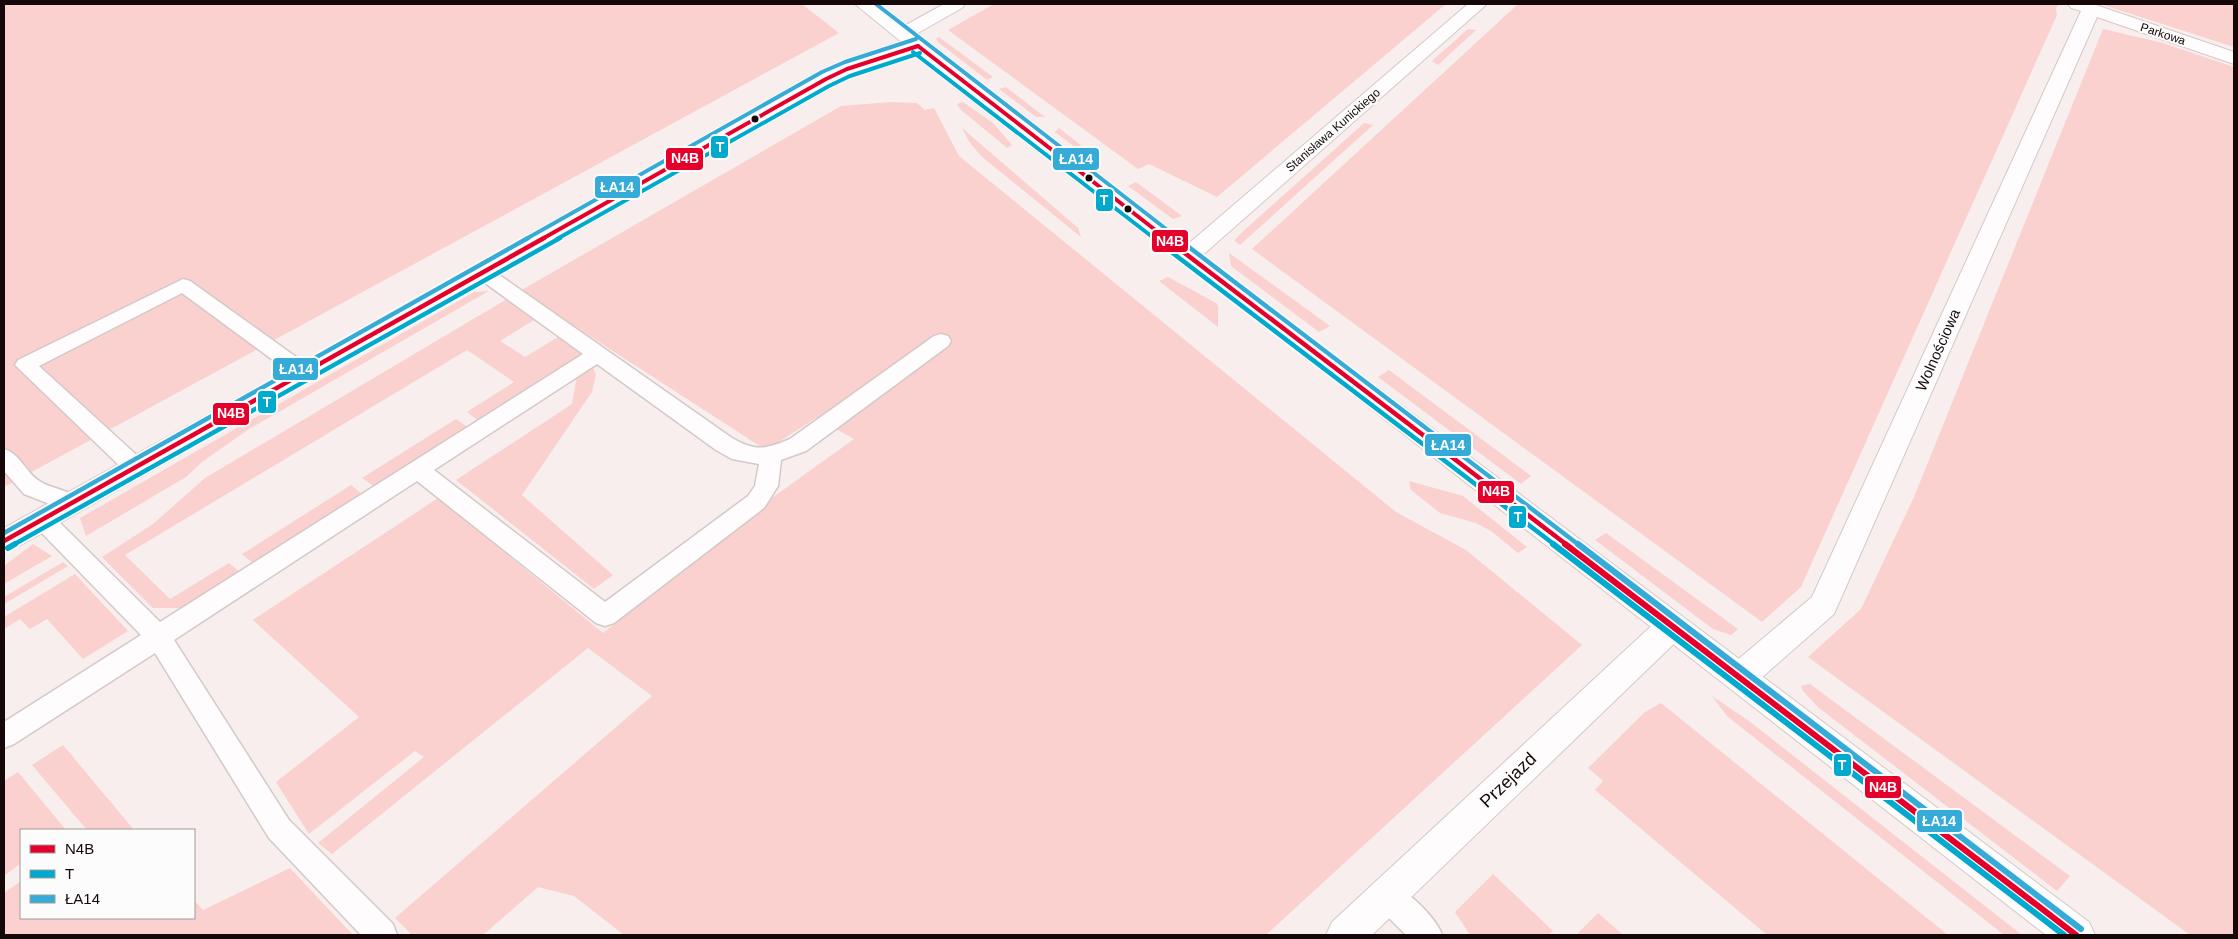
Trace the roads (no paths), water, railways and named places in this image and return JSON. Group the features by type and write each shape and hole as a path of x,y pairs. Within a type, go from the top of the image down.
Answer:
{"street":[{"path":"864,4 1188,256 2076,935"},
{"path":"4,541 481,271 826,79 911,40 956,4"},
{"name":"Stanisława Kunickiego","path":"1188,256 1478,4"},
{"name":"Parkowa","path":"2084,7 2234,58"},
{"name":"Wolnościowa","path":"1740,677 1823,605 2084,7"},
{"name":"Przejazd","path":"1345,935 1672,626"}],"lane":[{"path":"481,271 740,453 770,456 798,445 941,341"},
{"path":"135,466 25,365 183,285 303,372"},
{"path":"4,736 598,354"},
{"path":"418,470 605,616 756,502 766,490 770,477 770,456"},
{"path":"4,457 32,488 70,503"},
{"path":"42,519 158,636 279,829 382,935"},
{"path":"1387,895 1427,935"}]}
